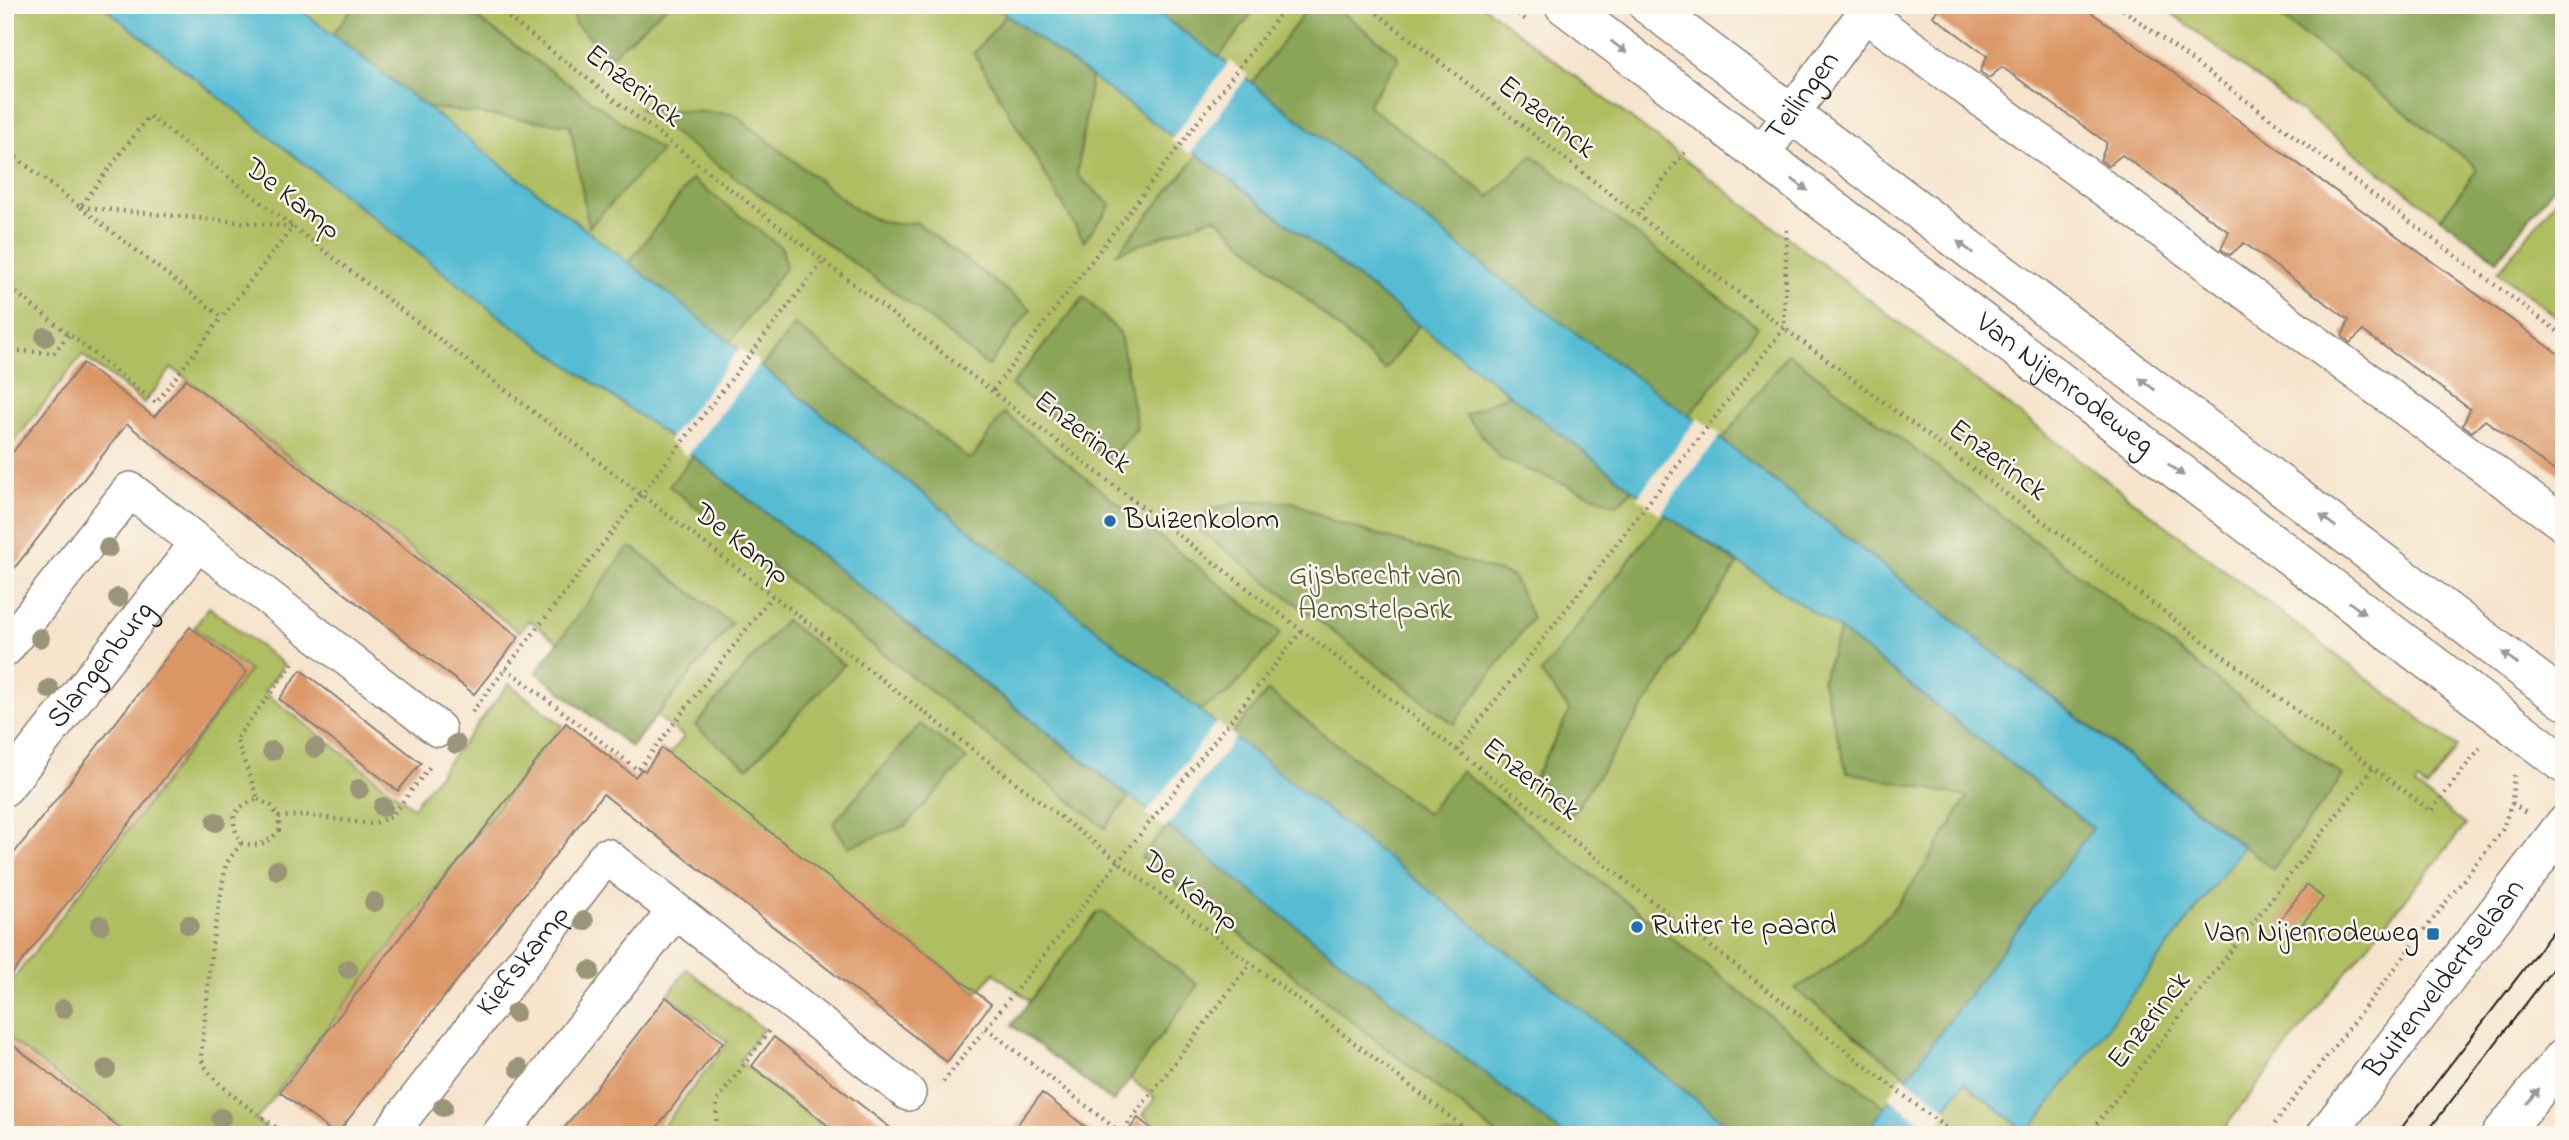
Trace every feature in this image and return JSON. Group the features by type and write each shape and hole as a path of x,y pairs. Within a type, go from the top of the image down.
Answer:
{"main road":[{"name":"Van Nijenrodeweg","path":"1564,5 2564,764"},
{"name":"Van Nijenrodeweg","path":"1648,5 2564,700"},
{"name":"Buitenveldertselaan","path":"2326,1135 2564,825"},
{"path":"2501,1135 2564,1056"}],"street":[{"name":"Teilingen","path":"1761,155 1868,9"},
{"path":"1868,9 2564,524"},
{"path":"5,649 130,490 445,734"},
{"name":"Slangenburg","path":"5,788 198,543"},
{"name":"Kiefskamp","path":"389,1135 606,856 908,1093"},
{"path":"499,1135 675,911"}],"path":[{"name":"Enzerinck","path":"492,5 1954,1135"},
{"path":"993,390 1287,5"},
{"name":"Enzerinck","path":"1366,5 1783,328 2431,811"},
{"path":"2117,5 2564,336"},
{"name":"De Kamp","path":"80,207 149,116 1474,1135"},
{"path":"1637,215 1688,148"},
{"path":"5,149 222,317"},
{"path":"80,207 293,227"},
{"path":"1457,750 1783,328 1787,223"},
{"path":"5,284 156,403 293,227"},
{"path":"279,817 305,815 372,824 391,817 445,734 506,668 824,260"},
{"path":"5,350 54,353 69,334"},
{"path":"506,668 638,770 772,596"},
{"path":"908,1093 925,1105 1301,632"},
{"path":"241,843 254,846 267,843 279,830 279,817 271,806 258,799 236,739 316,633"},
{"name":"Enzerinck","path":"2088,1135 2373,768"},
{"path":"241,843 233,827 234,814 243,804 258,799"},
{"name":"Buitenveldertselaan","path":"2266,1135 2502,830"},
{"path":"241,843 226,864 212,945 201,1057 203,1066 219,1083 286,1135"},
{"path":"986,1028 1121,1133 1250,964"},
{"path":"716,1135 717,1101 791,1002"}],"green space":[{"name":"Gijsbrecht van Aemstelpark","path":"5,5 1482,5 2457,747 2427,789 2418,782 2415,786 2466,825 2324,999 2219,1135 1168,1135 1143,1115 1155,1098 994,973 977,993 667,757 684,737 529,620 519,632 172,368 144,403 82,355 5,454"},
{"path":"354,5 459,5 661,151 589,227 570,125 425,107 333,34"},
{"path":"573,5 668,5 611,56 575,24"},
{"path":"1146,5 1258,5 1219,57"},
{"path":"1310,5 1333,5 1397,55 1398,60 1368,104 1490,197 1532,155 1758,327 1689,416 1499,277 1252,83"},
{"path":"2161,5 2265,5 2475,166 2476,171 2441,218"},
{"path":"2265,5 2564,5 2564,173 2497,260 2441,218 2476,171 2475,166"},
{"path":"1006,15 1091,77 1077,175 1111,205 1084,241 974,53"},
{"path":"639,108 734,114 858,211 886,222 916,222 1031,309 988,366 916,308"},
{"path":"1198,155 1419,325 1385,370 1215,217 1117,253"},
{"path":"692,179 782,248 786,267 729,343 629,263"},
{"path":"2564,190 2564,322 2498,272"},
{"path":"1084,297 1120,333 1137,428 1109,460 1011,385"},
{"path":"795,325 969,459 1004,413 1281,633 1229,693 1197,711 761,367"},
{"path":"1788,353 2343,776 2273,869 1722,440"},
{"path":"1509,394 1633,489 1617,505 1501,459 1465,415"},
{"path":"693,456 1129,797 1105,828 669,486"},
{"path":"1247,501 1294,502 1330,520 1513,576 1532,618 1454,724 1193,525 1211,509"},
{"path":"1665,514 1738,564 1573,814 1532,783 1570,711 1541,673"},
{"path":"628,548 633,548 732,624 631,747 536,672"},
{"path":"209,607 284,665 264,692 413,807 509,684 562,725 256,1120 275,1135 133,1135 5,1036 5,990 249,671 194,628"},
{"path":"785,620 844,665 748,768 695,726"},
{"path":"1840,630 2094,829 1908,1077 1795,989 1853,949 1896,906 1931,857 1967,797 1847,772 1822,679"},
{"path":"1268,691 1427,814 1461,771 1885,1107 1864,1135 1741,1135 1230,736"},
{"path":"920,724 967,759 905,826 848,847 833,823"},
{"path":"1168,826 1564,1135 1498,1135 1141,857"},
{"path":"1102,912 1198,985 1113,1102 1012,1025 1097,913"},
{"path":"687,969 763,1029 739,1061 835,1135 656,1135 728,1042 668,995"}],"water":[{"path":"101,5 305,5 302,11 629,263 1741,1135 1564,1135 661,431 499,316"},
{"path":"993,5 1146,5 1219,57 1499,277 1722,440 2243,847 2028,1133 1964,1083 1925,1135 1864,1135 2093,828 1840,630 1665,514 1198,155"}],"pier":[{"path":"1230,61 1248,75 1190,154 1171,140"},
{"path":"740,348 760,363 687,456 668,441"},
{"path":"1698,418 1721,435 1660,514 1637,497"},
{"path":"1217,722 1236,737 1165,829 1146,814"},
{"path":"1903,1076 1948,1110 1932,1131 1888,1097"}],"building":[{"path":"1941,5 2081,5 2564,358 2564,478 2485,420 2472,432 2463,425 2470,409 2363,331 2350,343 2342,336 2349,320 2244,243 2230,255 2221,249 2229,232 2122,155 2108,166 2100,160 2107,143 2002,67 1989,78 1980,72 1987,56 1933,16"},
{"path":"83,363 154,417 186,379 519,637 474,694 127,424 5,580 5,462"},
{"path":"190,627 247,672 5,983 5,865"},
{"path":"301,670 421,763 398,791 279,699"},
{"path":"566,723 635,777 642,769 645,771 662,748 991,1004 947,1062 603,794 336,1135 280,1092"},
{"path":"2307,885 2323,898 2295,933 2279,921"},
{"path":"666,997 723,1042 651,1135 559,1135"},
{"path":"774,1037 893,1130 890,1135 840,1135 752,1066"},
{"path":"5,1039 129,1135 10,1135 5,1131"},
{"path":"1042,1093 1096,1135 1009,1135"},
{"path":"1138,1118 1159,1135 1125,1135"}],"tram line":[{"path":"2396,1135 2564,917"},
{"path":"2425,1135 2564,954"}],"place":[{"name":"Buizenkolom","path":"1110,521"},
{"name":"Ruiter te paard","path":"1637,927"},
{"name":"Van Nijenrodeweg","path":"2433,934"}]}
